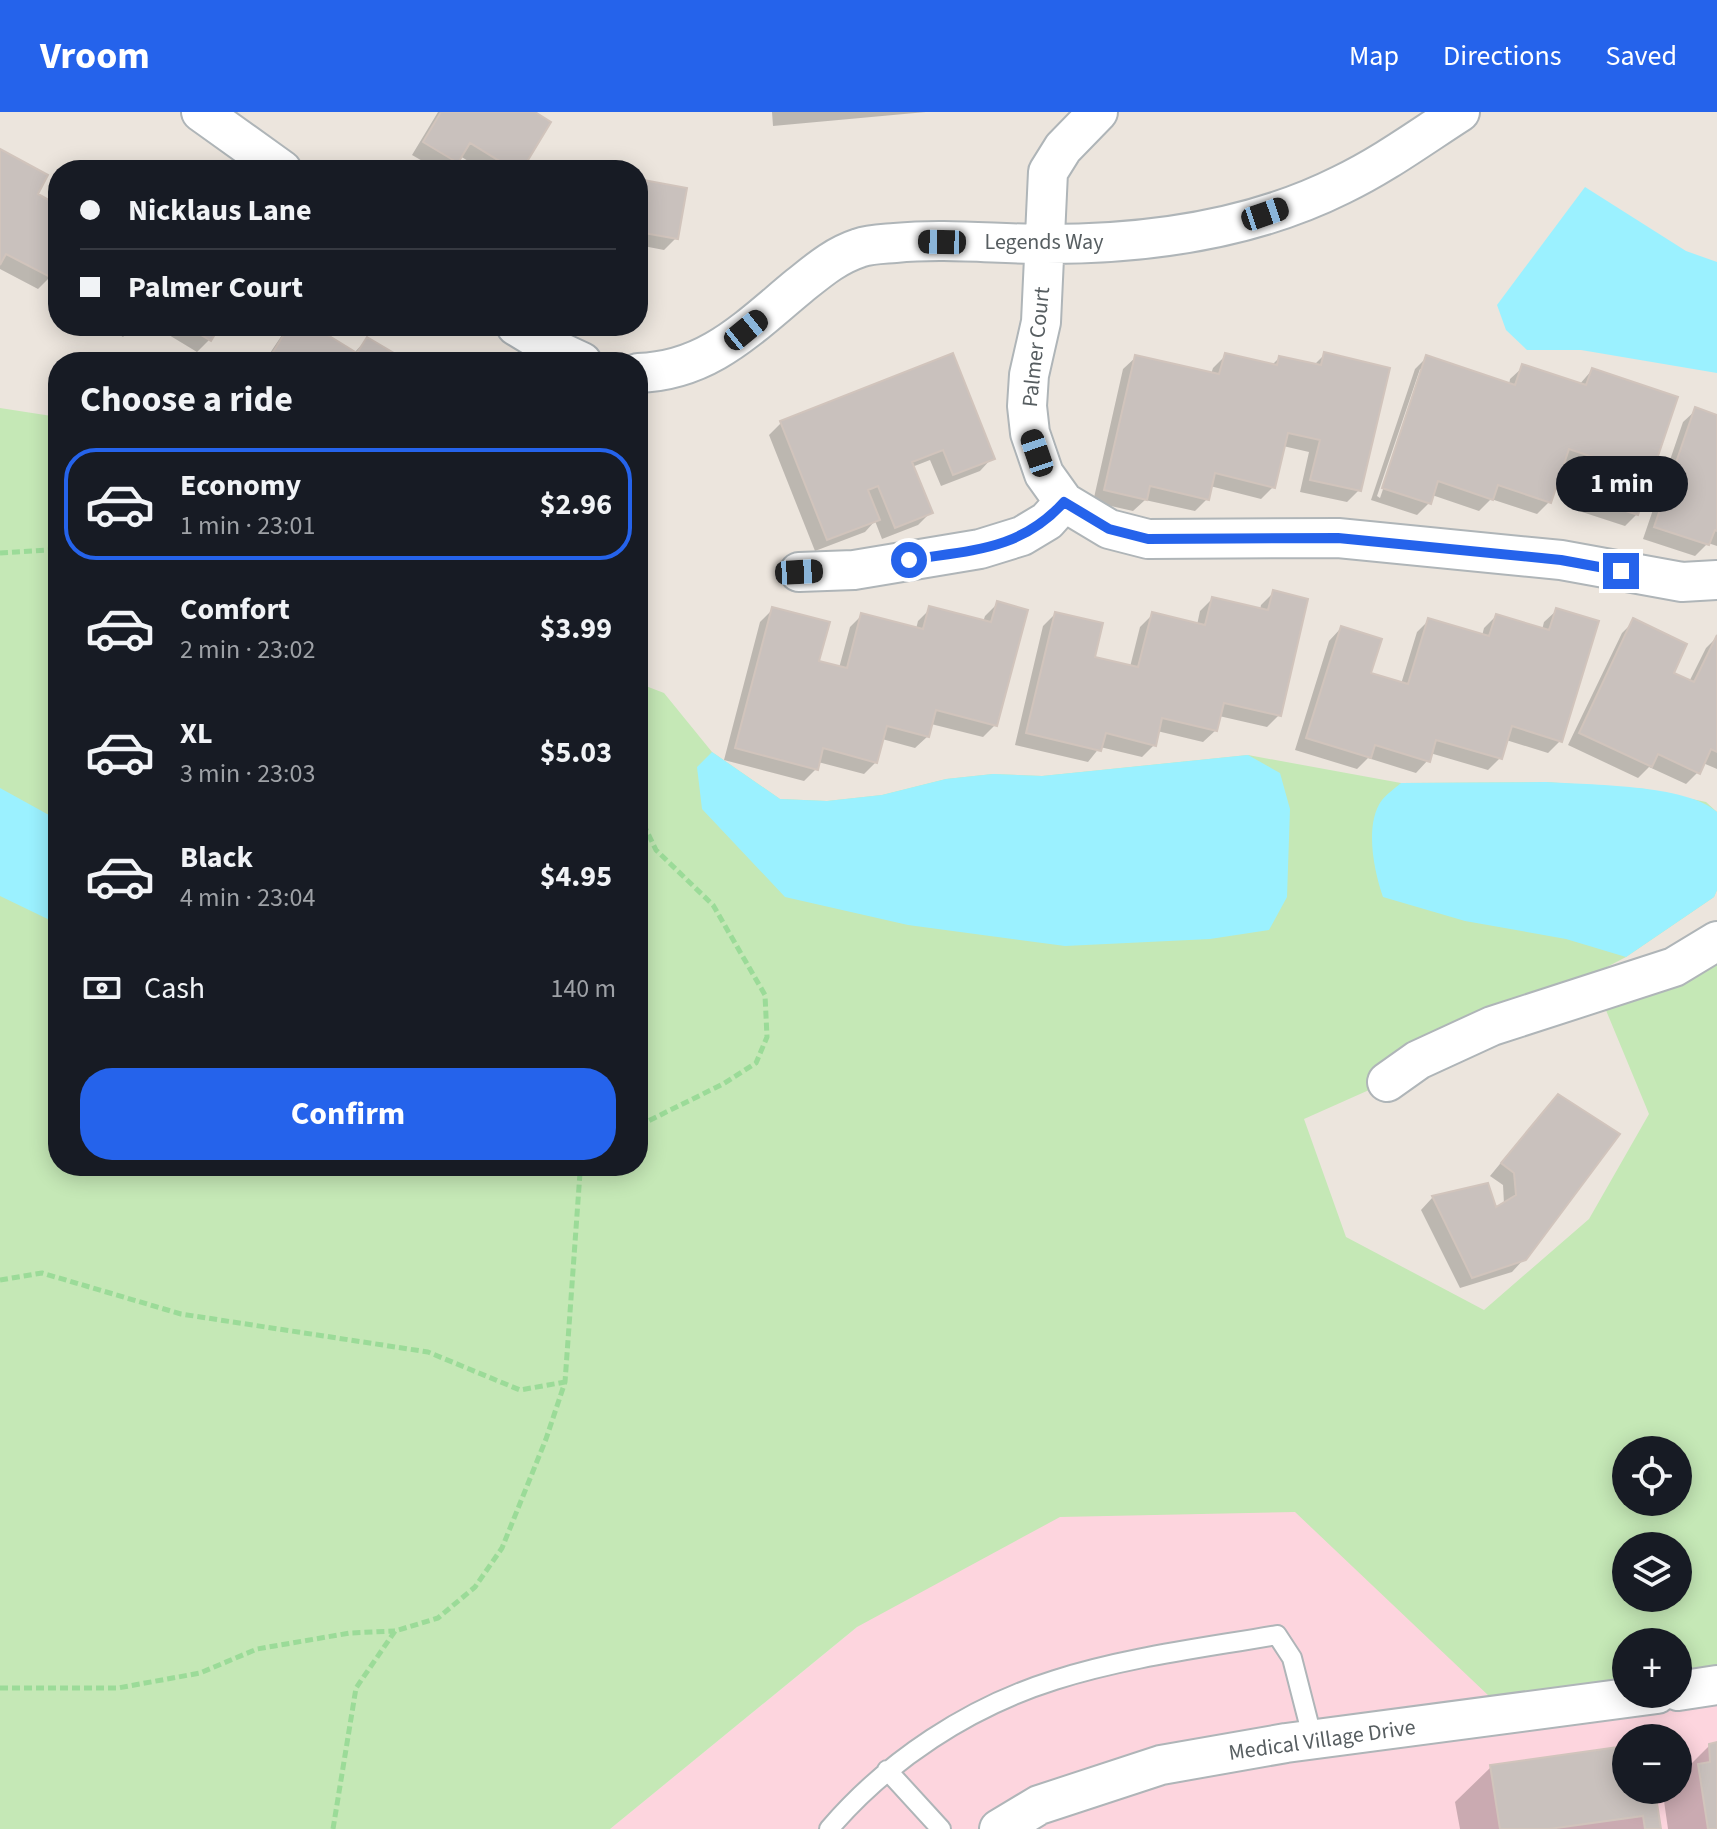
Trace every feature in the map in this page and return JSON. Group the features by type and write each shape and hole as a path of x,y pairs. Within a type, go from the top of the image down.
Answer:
{"street":[{"path":"201,112 268,160"},
{"name":"Palmer Court","path":"1098,112 1063,148 1048,172 1041,322 1029,375 1027,406 1030,433 1044,474 1064,502 1109,529 1148,539 1338,538 1561,560 1682,582 1717,580"},
{"name":"Legends Way","path":"648,372 695,363 724,348 834,258 863,246 916,241 1110,243 1195,232 1243,221 1343,184 1460,112"},
{"path":"533,336 560,352"},
{"path":"799,572 854,570 980,549 1022,536 1047,521 1064,502"},
{"path":"1387,1082 1418,1060 1492,1026 1674,967 1717,941"},
{"path":"1692,1689 1717,1685"},
{"name":"Medical Village Drive","path":"999,1829 1039,1805 1161,1765 1313,1740 1612,1700"}],"lane":[{"path":"829,1829 852,1802 887,1770 967,1717 1053,1680 1121,1662 1277,1635 1292,1658 1313,1740"},
{"path":"887,1770 941,1829"}],"path":[{"path":"0,553 48,550"},
{"path":"648,834 656,850 713,905 765,995 767,1037 756,1063 723,1084 648,1121"},
{"path":"0,1688 118,1688 200,1673 257,1649 350,1633 395,1631 438,1618 475,1587 502,1548 546,1439 565,1382 580,1176"},
{"path":"0,1280 42,1273 181,1314 428,1352 520,1390 565,1382"},
{"path":"333,1829 356,1688 395,1631"}],"shaded area":[{"path":"1461,1402 1509,1715 1612,1700 1612,1708 1692,1708 1692,1689 1717,1685 1717,1829 610,1829 1057,1464"}],"green space":[{"path":"0,408 48,415 48,1176 648,1176 648,687 664,693 712,752 780,799 827,801 882,795 946,779 993,774 1042,776 1248,755 1401,783 1546,782 1645,789 1706,802 1717,812 1717,890 1714,897 1626,957 1387,1082 1304,1119 1346,1237 1484,1310 1589,1219 1649,1114 1598,991 1717,941 1717,1685 1692,1689 1692,1628 1612,1628 1612,1697 1509,1715 1295,1512 1060,1517 857,1627 610,1829 0,1829"}],"water":[{"path":"1585,187 1686,251 1717,262 1717,373 1581,350 1527,350 1506,330 1497,305"},
{"path":"712,752 780,799 827,801 882,795 946,779 993,774 1042,776 1248,755 1280,773 1290,809 1287,897 1269,930 1210,939 1065,946 908,925 785,897 702,809 697,767"},
{"path":"1546,782 1661,791 1703,803 1717,812 1717,890 1714,897 1626,957 1566,939 1465,921 1383,897 1372,848 1373,822 1382,800 1401,783"},
{"path":"0,788 48,814 48,919 0,896"}],"building":[{"path":"441,112 535,112 551,122 528,160 498,160 470,143 460,160 453,160 423,142"},
{"path":"0,149 48,175 38,194 48,200 48,276 6,254 0,265"},
{"path":"648,181 687,188 678,239 648,234"},
{"path":"283,336 329,336 355,352 273,352"},
{"path":"367,337 392,352 358,352"},
{"path":"1324,352 1390,368 1361,491 1310,480 1320,440 1288,433 1275,488 1215,473 1209,500 1150,486 1147,500 1104,490 1135,355 1219,374 1225,353 1277,365 1279,356 1321,365"},
{"path":"953,353 995,459 953,475 943,450 912,462 933,513 895,528 878,486 868,490 880,520 827,540 780,421"},
{"path":"1426,355 1515,385 1522,364 1586,385 1592,368 1678,397 1638,515 1589,499 1602,460 1569,449 1551,503 1498,485 1493,500 1438,481 1431,504 1382,488"},
{"path":"1695,407 1717,415 1717,531 1709,545 1654,527"},
{"path":"1273,590 1308,599 1281,716 1224,703 1217,731 1162,718 1156,746 1106,733 1101,751 1026,733 1055,612 1103,623 1095,657 1138,667 1152,612 1205,625 1212,597 1268,610"},
{"path":"997,601 1028,610 997,726 936,710 929,737 887,726 877,763 823,748 818,770 735,748 772,607 830,622 819,661 847,668 861,613 923,629 929,606 991,622"},
{"path":"1556,608 1599,621 1562,742 1512,726 1502,759 1436,740 1430,762 1375,745 1371,758 1306,738 1341,626 1382,639 1371,673 1408,684 1428,618 1489,636 1496,614 1549,630"},
{"path":"1633,618 1687,644 1674,673 1694,682 1717,635 1717,752 1711,749 1700,774 1658,754 1652,767 1579,733"},
{"path":"1558,1094 1620,1134 1526,1260 1472,1278 1432,1196 1488,1183 1496,1207 1516,1195 1514,1173 1501,1163"},
{"path":"1717,1742 1717,1829 1708,1829 1698,1764 1710,1762 1709,1744"},
{"path":"1612,1748 1612,1804 1657,1804 1661,1829 1645,1829 1643,1816 1549,1829 1500,1829 1490,1765"}],"route":[{"path":"909,560 980,549 1022,536 1047,521 1064,502 1109,529 1148,539 1338,538 1561,560 1621,571"}]}
